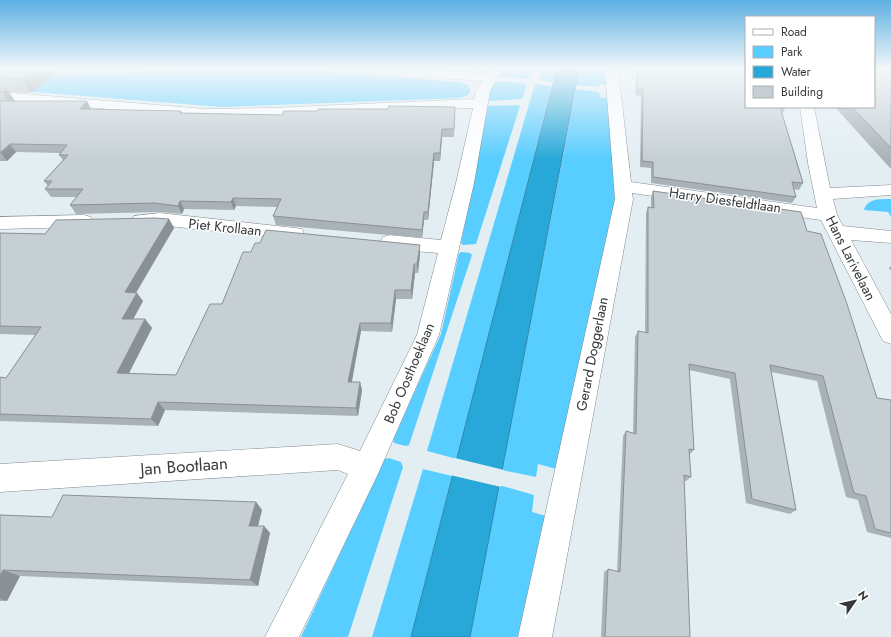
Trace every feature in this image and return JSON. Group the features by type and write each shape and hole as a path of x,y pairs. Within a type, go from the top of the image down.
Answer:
{"street":[{"path":"33,99 205,113 480,104"},
{"name":"Bob Oosthoeklaan","path":"282,637 367,467 428,335 465,183 481,99"},
{"name":"Gerard Doggerlaan","path":"535,637 624,199 615,99"},
{"name":"Hans Larivelaan","path":"807,108 816,162 828,214 865,288 891,335"},
{"name":"Harry Diesfeldtlaan","path":"622,186 828,214"},
{"path":"823,194 891,190"},
{"name":"Piet Krollaan","path":"128,220 160,219 310,235"},
{"path":"0,223 104,221"},
{"path":"837,232 891,237"},
{"path":"372,241 450,248"},
{"name":"Jan Bootlaan","path":"0,478 338,457 367,467"}],"green space":[{"path":"118,99 439,99 222,107"},
{"path":"487,99 522,99 522,99 487,101"},
{"path":"531,99 549,99 457,459 427,451"},
{"path":"574,99 608,99 616,198 556,469 538,464 536,477 502,470"},
{"path":"487,106 520,106 476,244 463,245 461,243"},
{"path":"891,199 891,217 888,212 864,210 871,201"},
{"path":"459,253 470,253 472,255 409,445 406,446 394,443 393,439 441,334"},
{"path":"389,458 401,462 403,467 348,637 301,637 384,459"},
{"path":"423,469 452,476 411,637 372,637"},
{"path":"499,485 534,495 532,512 546,516 519,637 470,637"}],"water":[{"path":"549,99 573,99 470,637 411,637"}],"pier":[{"path":"455,458 504,470 501,487 450,475"}],"building":[{"path":"643,99 745,99 745,108 780,108 803,183 792,182 796,197 653,177 653,162 642,161"},
{"path":"875,99 891,99 891,148 853,108 875,108"},
{"path":"0,101 87,101 80,109 282,115 284,111 317,111 318,109 388,109 389,106 455,107 454,129 442,129 440,153 434,153 428,212 424,212 422,230 273,216 281,199 233,198 231,202 180,201 178,206 155,203 70,205 83,189 45,189 52,181 44,181 68,155 59,155 67,145 10,144 0,153"},
{"path":"653,191 801,212 807,231 821,234 847,304 877,398 891,400 891,533 875,529 866,496 854,493 823,376 770,365 796,510 752,499 735,373 689,364 694,450 689,449 691,477 684,475 690,637 605,637 608,569 620,572 626,431 636,434 638,331 648,333 648,207 654,208"},
{"path":"169,219 125,292 137,293 122,319 145,319 117,373 176,375 210,304 222,304 243,252 251,252 255,243 260,243 266,230 420,245 417,264 414,264 411,290 395,290 391,323 360,323 348,382 360,382 356,408 158,402 151,419 0,414 0,377 6,378 41,327 0,326 0,233 45,234 56,220"},
{"path":"63,495 256,502 249,526 264,526 250,580 3,570 0,576 0,515 52,517"}]}
